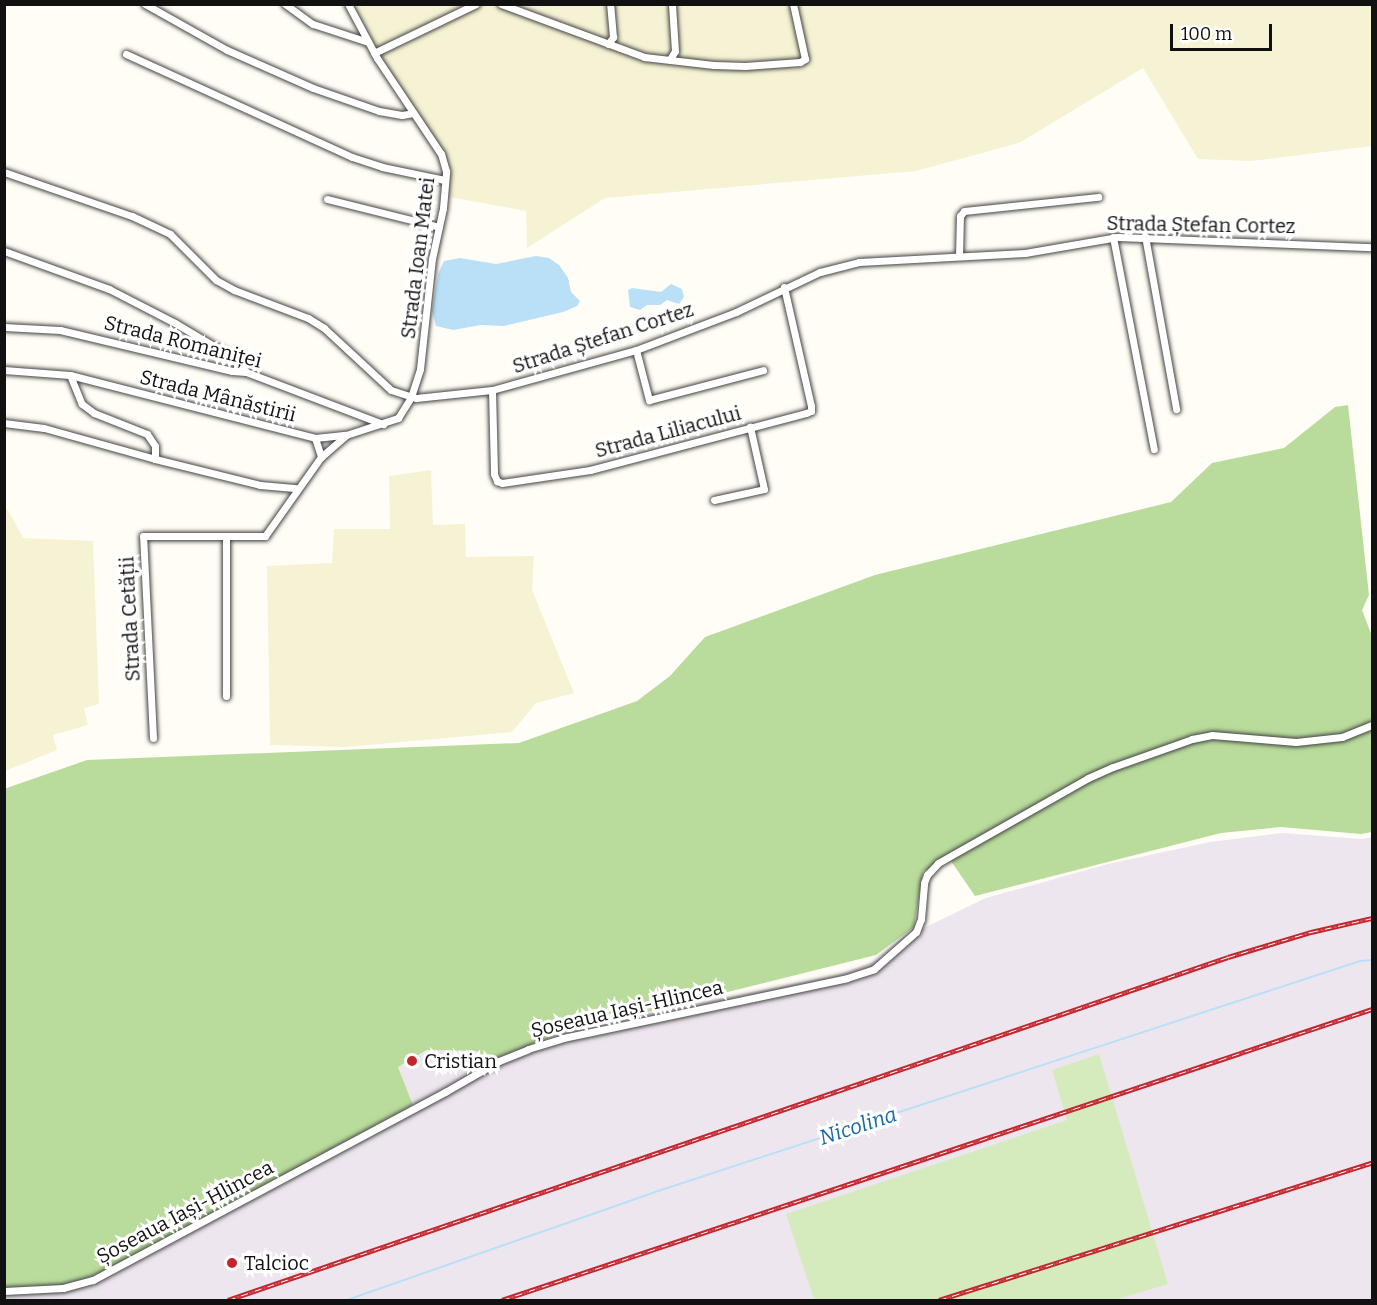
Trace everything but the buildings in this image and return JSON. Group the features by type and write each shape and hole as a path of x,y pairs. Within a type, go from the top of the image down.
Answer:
{"street":[{"path":"145,4 227,50 313,88 379,111 402,115 413,113"},
{"path":"285,4 313,24 368,42"},
{"name":"Strada Ioan Matei","path":"348,4 374,53 441,154 445,180 432,259 426,334 420,369 411,397"},
{"path":"374,53 477,4"},
{"path":"501,4 644,57 714,65 800,62 806,59 792,4"},
{"path":"608,44 613,37 610,4"},
{"path":"670,59 675,51 672,4"},
{"path":"126,54 352,157 382,167 445,180"},
{"path":"4,172 132,216 170,234 216,280 308,318 324,328 391,390 411,397"},
{"path":"959,256 960,216 964,211 1098,197"},
{"path":"327,199 439,227"},
{"path":"1145,236 1176,409"},
{"name":"Strada Ștefan Cortez","path":"411,397 492,390 636,350 736,312 784,287 840,265 859,262 1025,253 1113,237 1145,236 1372,247"},
{"path":"1113,237 1154,449"},
{"path":"4,250 109,289 175,323 234,358 246,372"},
{"name":"Strada Liliacului","path":"492,390 494,474 497,481 502,483 590,470 811,411 784,287"},
{"name":"Strada Romaniței","path":"4,327 60,330 232,371 246,372 383,424"},
{"path":"636,350 649,400 763,370"},
{"name":"Strada Mânăstirii","path":"4,370 70,375 315,438 346,435 398,418 411,397"},
{"path":"70,375 82,404 94,413 147,434 155,446 155,459"},
{"path":"4,423 44,429 260,485 297,488"},
{"path":"714,500 764,489 750,427"},
{"name":"Strada Cetății","path":"153,738 143,536 226,538 265,536 321,457 346,435"},
{"path":"315,438 321,457"},
{"path":"226,538 226,696"},
{"name":"Șoseaua Iași-Hlincea","path":"4,1291 63,1288 93,1280 435,1098 498,1061 528,1049 563,1038 847,978 873,969 916,932 921,920 924,883 927,875 938,863 1088,778 1113,767 1182,742 1212,735 1296,742 1342,737 1372,725"}],"shaded area":[{"path":"350,5 1372,5 1372,146 1251,161 1198,159 1143,68 1019,143 916,171 605,198 527,248 526,211 449,197 446,162 374,50"},
{"path":"431,470 433,525 465,524 466,557 534,556 532,590 574,693 536,703 512,732 346,747 270,745 267,566 332,563 334,529 390,529 389,476"},
{"path":"5,510 8,510 23,538 93,541 99,704 84,708 88,725 53,735 57,750 5,771"},
{"path":"1282,833 1362,839 1372,837 1372,1300 5,1300 5,1289 413,1105 398,1067 428,1050 476,1051 490,1061 556,1035 565,1024 606,1017 615,1020 837,975 880,959 901,939 986,898 1108,864 1210,842"}],"green space":[{"path":"1348,405 1369,595 1362,610 1372,636 1372,832 1361,834 1281,827 1221,833 975,896 951,861 923,871 914,927 876,955 615,1020 605,1017 565,1024 556,1035 490,1061 476,1051 427,1050 398,1067 413,1105 79,1285 5,1289 4,789 87,760 519,743 637,701 670,676 705,637 875,575 1171,502 1212,463 1284,448 1335,407"},
{"path":"1099,1054 1168,1284 1115,1300 814,1300 786,1214 1067,1120 1052,1070"}],"water":[{"path":"536,256 549,258 559,265 568,278 571,292 580,301 577,306 563,312 504,326 481,325 453,330 436,326 432,311 438,274 444,261 460,258 496,264"},
{"path":"671,284 682,289 684,297 679,304 667,300 660,305 647,305 640,310 630,307 628,290 632,288 661,292"}],"waterway":[{"name":"Nicolina","path":"347,1300 655,1192 1360,961 1372,960"}],"railway":[{"path":"228,1300 1228,957 1311,932 1372,918"},
{"path":"502,1300 1372,1009"},
{"path":"939,1300 1372,1163"}],"place":[{"name":"Cristian","path":"412,1061"},
{"name":"Talcioc","path":"232,1263"}]}
